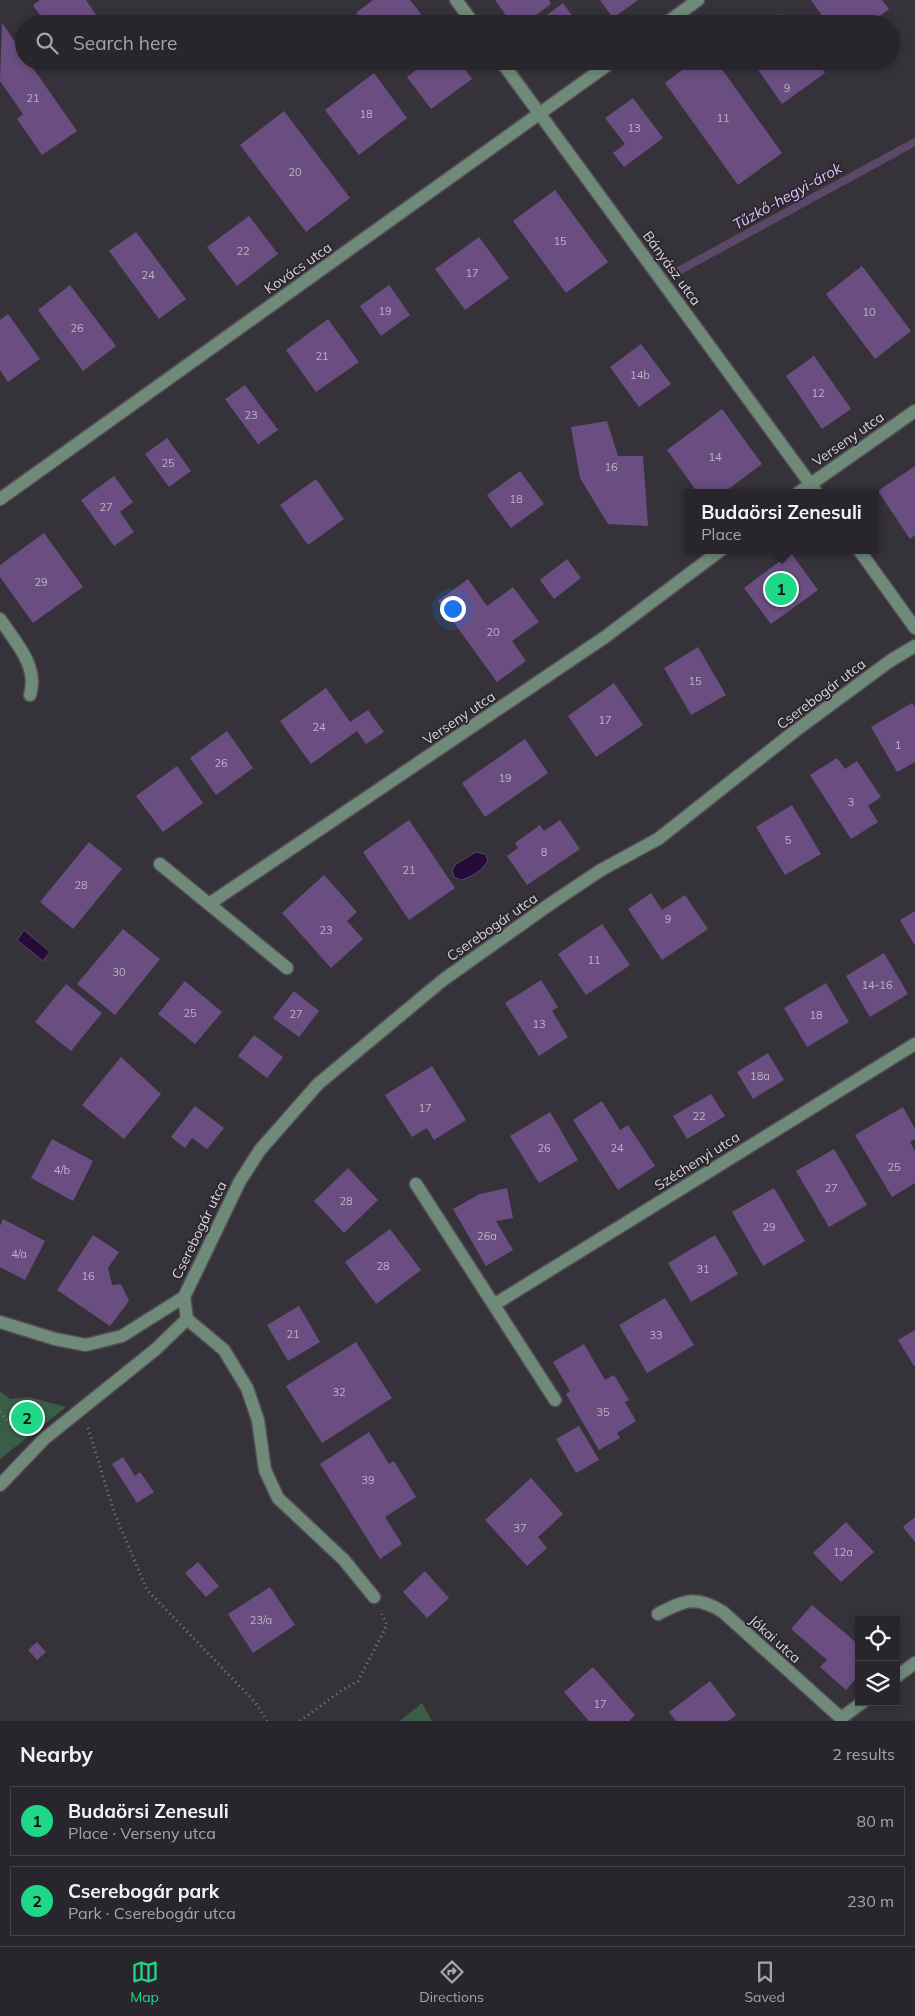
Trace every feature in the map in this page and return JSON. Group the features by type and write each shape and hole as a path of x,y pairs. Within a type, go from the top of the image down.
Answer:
{"street":[{"path":"456,0 467,15"},
{"path":"677,15 698,0"},
{"name":"Bányász utca","path":"508,70 814,488"},
{"name":"Kovács utca","path":"0,499 601,70"},
{"name":"Verseny utca","path":"814,488 915,411"},
{"name":"Verseny utca","path":"209,904 605,637 716,554"},
{"path":"862,554 915,628"},
{"path":"0,619 30,665 34,682 30,695"},
{"name":"Cserebogár utca","path":"187,1318 184,1297 240,1181 260,1150 318,1084 443,980 601,870 658,839 795,731 890,661 915,646"},
{"path":"160,864 286,968"},
{"name":"Széchenyi utca","path":"495,1304 915,1044"},
{"path":"416,1184 555,1400"},
{"path":"0,1322 55,1339 86,1345 122,1336 184,1297"},
{"path":"0,1485 44,1439 149,1355 187,1318 224,1350 247,1388 258,1420 265,1470 278,1498 344,1560 374,1596"},
{"name":"Jókai utca","path":"658,1614 682,1602 707,1602 723,1612 841,1718 858,1706"},
{"path":"900,1674 915,1663"}],"path":[{"path":"0,1412 24,1441"},
{"path":"75,1413 88,1426 114,1512 147,1590 254,1702 267,1721"},
{"path":"300,1721 358,1681 387,1626 374,1596"}],"green space":[{"path":"0,1391 10,1399 29,1397 66,1407 0,1459"},
{"path":"422,1703 432,1721 400,1721"}],"shaded area":[{"path":"476,852 485,854 488,859 487,863 472,876 460,880 454,877 452,870 456,864"},
{"path":"24,930 50,952 43,961 17,940"}],"building":[{"path":"40,0 86,0 96,15 40,15 33,5"},
{"path":"373,0 410,0 421,14 357,15 356,13"},
{"path":"495,0 549,0 551,4 536,15 506,15"},
{"path":"600,0 638,0 617,15 611,15"},
{"path":"811,0 882,0 889,9 881,15 822,15"},
{"path":"563,3 572,15 547,15"},
{"path":"2,23 15,42 15,70 34,70 77,131 42,155 17,119 23,114 0,81"},
{"path":"416,70 466,70 472,79 431,109 407,77"},
{"path":"682,70 722,70 782,153 738,185 665,83"},
{"path":"758,70 823,70 825,73 782,104"},
{"path":"374,73 407,118 359,155 325,110"},
{"path":"633,98 663,138 624,167 613,153 625,144 605,118"},
{"path":"284,111 350,198 306,232 240,145"},
{"path":"555,190 608,262 566,293 513,221"},
{"path":"249,216 278,254 237,286 207,247"},
{"path":"136,232 186,299 159,319 109,251"},
{"path":"479,237 509,278 465,310 435,269"},
{"path":"862,266 911,331 875,359 826,294"},
{"path":"70,285 116,346 83,371 38,310"},
{"path":"389,285 410,315 381,336 360,306"},
{"path":"8,314 40,359 8,382 0,370 0,320"},
{"path":"328,319 359,362 316,392 286,350"},
{"path":"641,344 671,384 639,407 610,367"},
{"path":"814,356 851,409 822,429 786,376"},
{"path":"245,385 278,430 258,444 225,399"},
{"path":"722,409 762,464 728,489 695,489 667,450"},
{"path":"607,421 618,456 643,456 648,526 608,524 580,478 571,427"},
{"path":"167,438 191,471 169,487 145,454"},
{"path":"915,466 915,535 910,539 879,492 879,490"},
{"path":"520,471 544,504 511,528 487,495"},
{"path":"114,476 133,502 120,512 134,532 114,546 81,500"},
{"path":"316,479 344,519 308,545 280,505"},
{"path":"44,533 83,587 33,623 0,577 0,565"},
{"path":"792,554 818,590 771,624 744,588"},
{"path":"567,559 581,578 554,599 540,580"},
{"path":"468,579 487,606 513,587 539,622 512,641 526,661 497,682 438,601"},
{"path":"698,647 726,695 691,715 664,668"},
{"path":"614,683 643,725 596,757 568,716"},
{"path":"326,688 350,722 368,710 384,732 366,744 357,731 311,764 280,721"},
{"path":"912,703 915,707 915,762 897,772 871,727"},
{"path":"227,731 253,768 216,795 190,758"},
{"path":"525,739 548,773 485,817 462,783"},
{"path":"837,758 845,769 857,761 881,797 868,806 878,822 851,839 810,775"},
{"path":"177,766 203,803 163,832 136,796"},
{"path":"792,805 821,854 785,875 756,827"},
{"path":"409,820 455,888 409,920 363,852"},
{"path":"560,820 580,849 527,885 507,856 518,848 515,843 540,825 544,831"},
{"path":"89,842 122,869 73,929 40,902"},
{"path":"324,875 357,912 347,921 363,939 331,968 282,913"},
{"path":"651,893 662,910 685,895 708,929 662,960 628,909"},
{"path":"915,911 915,946 900,920"},
{"path":"602,924 630,965 586,995 558,954"},
{"path":"123,929 160,959 115,1015 77,984"},
{"path":"884,953 908,994 870,1017 846,976"},
{"path":"541,980 558,1007 552,1011 568,1037 539,1056 505,1003"},
{"path":"185,981 222,1012 195,1044 158,1014"},
{"path":"826,983 849,1022 807,1047 784,1008"},
{"path":"66,984 102,1013 71,1051 35,1022"},
{"path":"294,991 319,1011 299,1037 273,1018"},
{"path":"254,1035 283,1057 267,1078 238,1056"},
{"path":"768,1053 784,1080 753,1099 737,1072"},
{"path":"121,1057 161,1094 124,1139 82,1105"},
{"path":"432,1066 466,1120 434,1140 427,1128 412,1137 385,1095"},
{"path":"711,1094 725,1116 687,1139 673,1116"},
{"path":"602,1101 620,1130 628,1125 655,1166 618,1190 573,1120"},
{"path":"195,1106 224,1128 207,1149 192,1138 185,1148 171,1137"},
{"path":"903,1107 915,1129 915,1139 910,1142 915,1151 915,1183 892,1197 855,1135"},
{"path":"550,1112 578,1160 539,1183 510,1136"},
{"path":"52,1139 93,1161 73,1201 31,1178"},
{"path":"834,1149 867,1205 829,1227 796,1171"},
{"path":"348,1168 378,1200 344,1233 314,1201"},
{"path":"507,1188 513,1218 496,1221 513,1250 486,1266 453,1209 480,1194"},
{"path":"774,1188 805,1241 763,1266 732,1212"},
{"path":"3,1219 45,1241 25,1280 0,1267 0,1226"},
{"path":"390,1229 421,1270 376,1304 345,1262"},
{"path":"93,1235 119,1252 108,1268 112,1285 121,1284 129,1301 110,1326 57,1290"},
{"path":"715,1235 738,1274 691,1302 668,1263"},
{"path":"665,1298 694,1345 647,1373 619,1325"},
{"path":"299,1306 320,1342 288,1361 267,1325"},
{"path":"915,1330 915,1366 914,1366 898,1340"},
{"path":"356,1342 392,1398 322,1443 286,1386"},
{"path":"584,1344 605,1380 614,1375 629,1400 625,1402 636,1421 617,1433 620,1438 599,1450 566,1394 570,1391 553,1362"},
{"path":"579,1426 599,1460 576,1473 556,1439"},
{"path":"369,1432 389,1464 394,1461 416,1497 385,1517 402,1544 380,1559 320,1464"},
{"path":"123,1457 135,1476 140,1472 154,1492 137,1503 112,1464"},
{"path":"531,1478 563,1514 538,1537 547,1548 527,1566 485,1520"},
{"path":"915,1517 915,1542 903,1527"},
{"path":"846,1522 874,1552 841,1582 813,1553"},
{"path":"198,1562 219,1586 206,1597 185,1573"},
{"path":"425,1571 449,1598 427,1618 403,1592"},
{"path":"270,1587 295,1625 253,1653 228,1614"},
{"path":"812,1605 855,1642 855,1680 846,1690 820,1667 827,1660 791,1629"},
{"path":"37,1642 46,1652 37,1660 28,1650"},
{"path":"593,1667 635,1715 629,1721 589,1721 564,1692"},
{"path":"710,1681 736,1715 728,1721 676,1721 669,1712"}],"waterway":[{"name":"Tűzkő-hegyi-árok","path":"673,274 915,142"}],"place":[{"name":"Budaörsi Zenesuli","path":"781,589"},
{"name":"Cserebogár park","path":"27,1418"}]}
